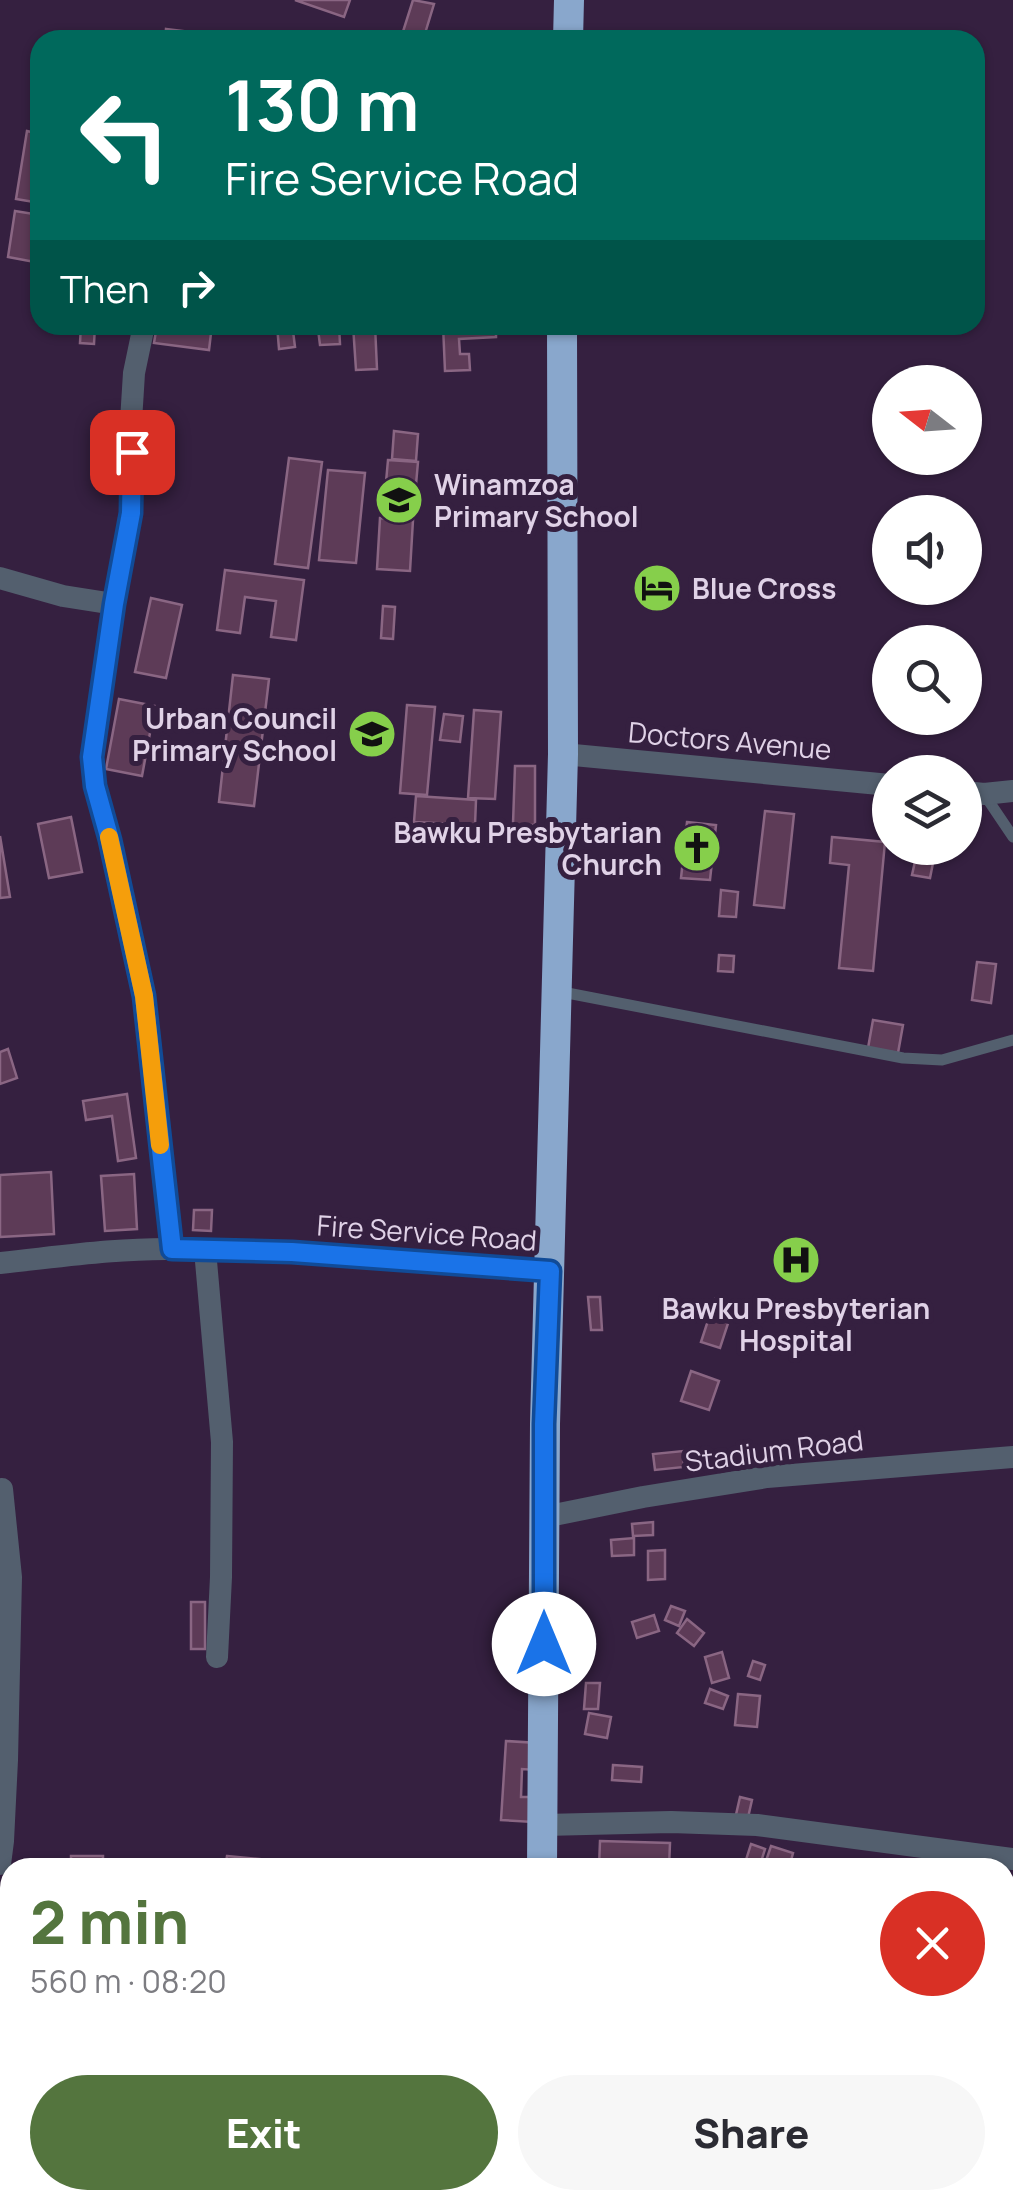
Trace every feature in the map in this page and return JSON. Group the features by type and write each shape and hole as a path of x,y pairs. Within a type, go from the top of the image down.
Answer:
{"highway":[{"path":"568,30 569,0"},
{"path":"542,1858 544,1517 563,754 562,335"}],"street":[{"path":"142,335 132,405 131,513 92,757 144,996 172,1249"},
{"path":"0,578 63,596 114,604"},
{"name":"Doctors Avenue","path":"563,754 872,783"},
{"path":"982,793 1013,792"},
{"name":"Fire Service Road","path":"0,1264 172,1249 292,1252 550,1271"},
{"path":"206,1250 222,1442 217,1656"},
{"name":"Stadium Road","path":"544,1517 767,1477 1013,1456"},
{"path":"1,1858 11,1577 2,1489"},
{"path":"544,1824 757,1825 1005,1858"}],"lane":[{"path":"982,802 1013,837"},
{"path":"557,991 903,1058 942,1060 1013,1040"}],"building":[{"path":"295,0 350,0 344,17"},
{"path":"413,0 434,4 426,30 404,30"},
{"path":"27,131 30,201 16,199"},
{"path":"15,211 30,213 30,261 8,257"},
{"path":"80,335 94,335 94,344 80,343"},
{"path":"155,335 211,335 209,350 154,343"},
{"path":"278,335 294,335 295,347 279,349"},
{"path":"319,335 340,335 340,344 320,345"},
{"path":"354,335 375,335 377,369 356,370"},
{"path":"443,335 496,335 459,339 460,354 469,354 470,370 445,371"},
{"path":"394,431 418,434 416,461 392,459"},
{"path":"289,458 322,462 308,568 275,564"},
{"path":"388,460 418,462 413,518 383,515"},
{"path":"328,470 365,473 356,563 319,560"},
{"path":"380,518 413,520 410,571 377,569"},
{"path":"225,570 304,580 296,640 271,637 276,601 245,597 240,633 217,630"},
{"path":"151,598 182,605 166,678 135,672"},
{"path":"383,606 395,607 393,639 381,638"},
{"path":"233,675 269,679 254,806 219,802"},
{"path":"119,699 155,706 142,776 106,769"},
{"path":"407,705 435,707 427,795 400,793"},
{"path":"474,710 501,712 495,799 468,798"},
{"path":"444,714 463,716 460,742 440,740"},
{"path":"515,766 535,766 535,825 513,824"},
{"path":"416,796 476,800 475,825 414,822"},
{"path":"765,811 794,814 784,908 754,905"},
{"path":"71,817 82,872 49,878 38,824"},
{"path":"687,822 716,825 710,880 681,878"},
{"path":"0,836 10,897 0,898"},
{"path":"832,837 872,841 872,865 883,865 873,971 839,968 849,865 830,863"},
{"path":"914,865 933,865 930,878 912,875"},
{"path":"721,890 738,892 736,917 719,916"},
{"path":"719,955 734,956 733,972 718,971"},
{"path":"977,962 996,964 991,1003 972,1000"},
{"path":"873,1020 903,1025 898,1053 868,1048"},
{"path":"8,1049 17,1078 0,1084 0,1052"},
{"path":"127,1094 136,1158 118,1161 112,1116 86,1120 83,1101"},
{"path":"51,1172 54,1234 0,1237 0,1175"},
{"path":"134,1174 137,1229 105,1231 101,1176"},
{"path":"194,1210 212,1210 211,1231 193,1230"},
{"path":"588,1297 600,1297 602,1330 591,1330"},
{"path":"715,1299 734,1305 720,1348 701,1342"},
{"path":"691,1371 719,1381 709,1410 681,1401"},
{"path":"683,1451 684,1467 655,1470 653,1454"},
{"path":"653,1522 653,1535 633,1536 632,1524"},
{"path":"634,1538 634,1555 612,1556 611,1540"},
{"path":"665,1550 665,1579 648,1580 648,1551"},
{"path":"191,1602 205,1602 205,1649 191,1649"},
{"path":"671,1606 685,1611 679,1626 665,1620"},
{"path":"654,1615 659,1631 637,1638 632,1622"},
{"path":"687,1619 704,1633 694,1646 677,1633"},
{"path":"722,1652 729,1678 712,1683 705,1657"},
{"path":"753,1661 765,1665 760,1680 748,1676"},
{"path":"586,1683 600,1683 598,1709 584,1709"},
{"path":"710,1689 728,1696 723,1709 705,1703"},
{"path":"738,1694 760,1696 757,1727 735,1725"},
{"path":"589,1713 611,1717 607,1738 585,1734"},
{"path":"506,1741 538,1743 536,1770 522,1769 521,1797 535,1797 533,1822 501,1820"},
{"path":"613,1765 642,1767 641,1782 612,1780"},
{"path":"740,1797 752,1800 747,1822 735,1819"},
{"path":"600,1841 670,1843 669,1858 599,1858"},
{"path":"751,1844 765,1849 762,1858 747,1858"},
{"path":"771,1846 793,1853 792,1858 767,1858"},
{"path":"71,1856 103,1856 103,1858"}],"slow traffic":[{"path":"109,837 144,996 160,1145"}],"place":[{"name":"Winamzoa Primary School","path":"399,500"},
{"name":"Blue Cross","path":"657,588"},
{"name":"Urban Council Primary School","path":"372,734"},
{"name":"Bawku Presbytarian Church","path":"697,848"},
{"name":"Bawku Presbyterian Hospital","path":"796,1260"}],"route":[{"path":"132,452 131,513 92,757 95,786 144,996 172,1249 292,1252 550,1271 544,1424 544,1644"}]}
